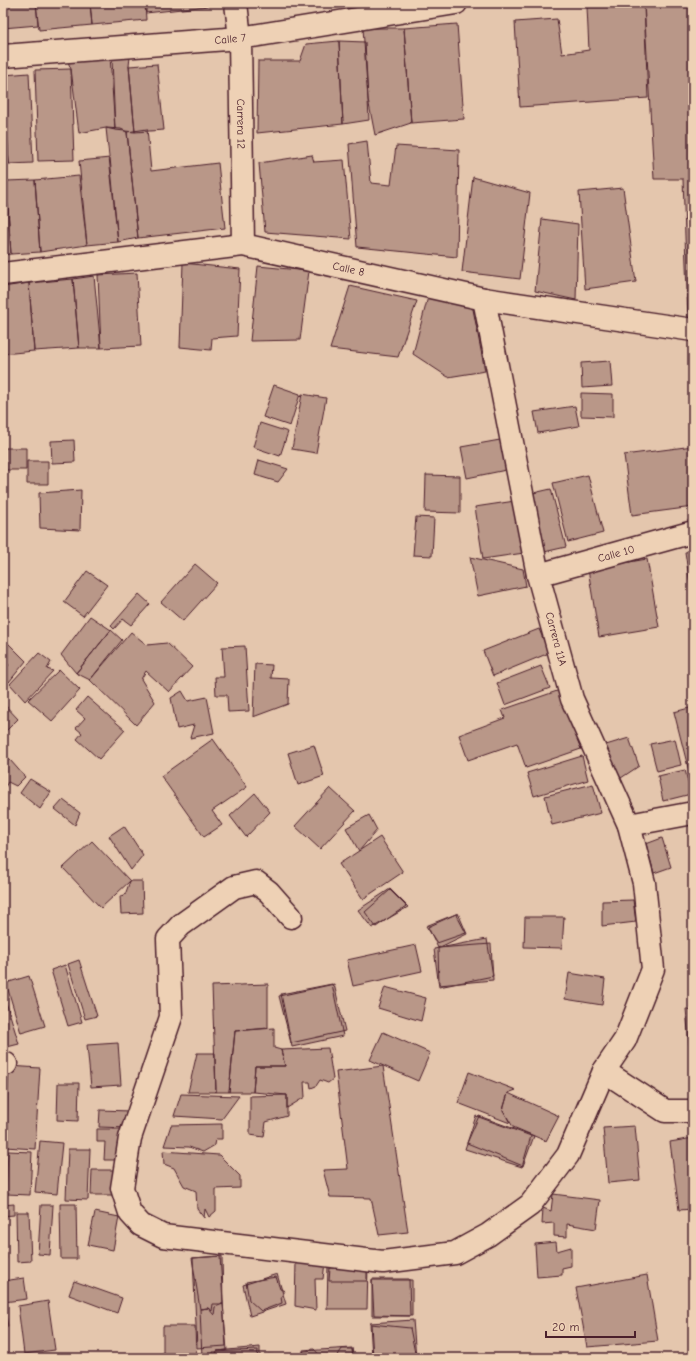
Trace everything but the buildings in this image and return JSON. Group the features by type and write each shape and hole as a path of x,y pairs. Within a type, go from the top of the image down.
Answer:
{"street":[{"name":"Carrera 12","path":"236,3 240,38 242,246"},
{"name":"Calle 7","path":"3,56 240,38 456,3"},
{"name":"Calle 8","path":"3,274 242,246 484,299 693,330"},
{"name":"Carrera 11A","path":"484,299 538,575 572,699 629,825 644,883 653,969 625,1040 604,1071"},
{"name":"Calle 10","path":"538,575 693,532"},
{"path":"629,825 693,813"},
{"path":"291,917 269,892 256,882 234,887 181,925 168,939 172,1017 130,1138 122,1188 130,1213 141,1225 163,1236 383,1262 455,1253 488,1235 530,1205 568,1155 604,1071 665,1111 693,1112"}]}
